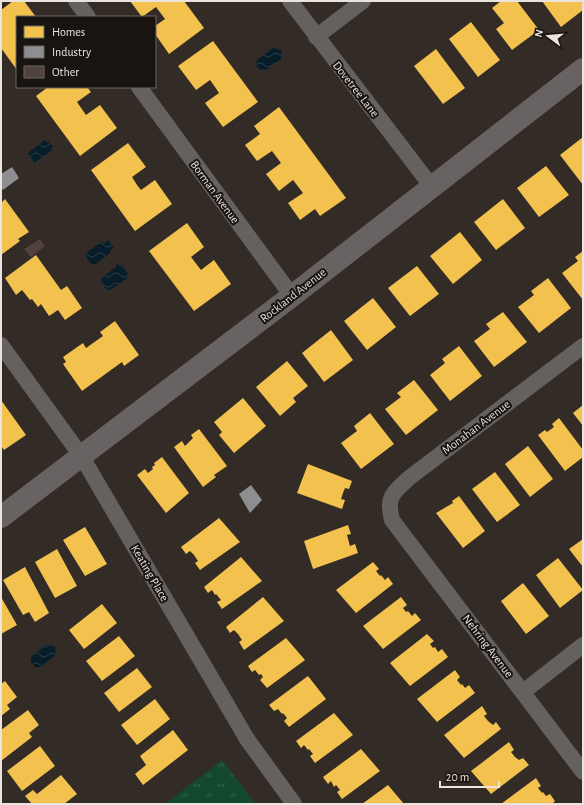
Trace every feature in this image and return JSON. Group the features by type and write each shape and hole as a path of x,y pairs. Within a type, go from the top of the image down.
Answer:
{"street":[{"path":"76,1 87,16"},
{"name":"Dovetree Lane","path":"290,1 432,187"},
{"path":"316,37 363,1"},
{"name":"Rockland Avenue","path":"1,517 82,457 292,296 583,69"},
{"name":"Borman Avenue","path":"140,88 292,296"},
{"name":"Keating Place","path":"1,345 82,457 247,739 294,804"},
{"name":"Monahan Avenue","path":"392,520 388,506 392,494 409,478 583,346"},
{"name":"Nehring Avenue","path":"392,520 583,772"},
{"path":"523,692 583,645"}],"green space":[{"path":"222,760 256,804 165,804"}],"water":[{"path":"273,48 281,50 282,58 268,69 260,70 256,66 257,60"},
{"path":"45,140 53,147 51,149 52,150 34,163 28,153"},
{"path":"108,240 114,248 96,264 91,264 86,257 87,252 101,242 105,243"},
{"path":"117,264 124,265 124,268 128,274 127,278 110,290 106,289 101,282 102,278 116,267"},
{"path":"47,644 55,647 56,655 40,667 35,667 31,662 31,657"}],"building: Homes":[{"path":"13,1 24,1 35,16 16,16 16,69 1,48 1,10"},
{"path":"130,1 184,1 204,28 169,54 156,35 156,25 165,19 156,7 141,16"},
{"path":"501,1 517,1 539,30 512,50 496,29 504,23 492,8"},
{"path":"542,1 581,1 583,4 583,10 561,27"},
{"path":"471,22 500,60 478,77 449,39"},
{"path":"213,41 258,102 223,127 205,103 219,93 210,80 196,90 178,66"},
{"path":"436,49 465,88 443,104 414,66"},
{"path":"47,88 88,88 91,92 77,102 86,115 100,105 117,128 80,156 36,96"},
{"path":"279,107 346,198 320,216 315,209 300,220 288,203 303,193 293,180 279,191 266,174 281,163 272,151 257,161 245,145 260,134 254,126"},
{"path":"583,137 583,185 560,155"},
{"path":"128,143 146,167 132,177 137,185 141,190 155,180 172,204 135,231 91,170"},
{"path":"546,166 569,195 539,217 517,188"},
{"path":"5,199 29,232 18,239 20,241 1,255 1,203"},
{"path":"503,199 525,228 496,250 474,222"},
{"path":"187,223 204,247 191,257 201,270 214,260 231,284 194,311 149,251"},
{"path":"460,232 482,260 453,284 430,256"},
{"path":"583,251 583,300 562,273 578,261 575,257"},
{"path":"36,255 61,290 67,286 82,308 65,320 58,310 49,316 41,304 38,307 22,290 16,295 5,278"},
{"path":"417,266 439,294 410,316 388,288"},
{"path":"548,278 571,308 539,333 518,307 534,295 531,291"},
{"path":"373,298 396,327 367,350 344,321"},
{"path":"503,312 527,342 494,367 474,341 490,329 486,324"},
{"path":"115,321 139,355 124,366 122,362 82,391 63,364 66,362 63,357 83,343 86,348 103,336 100,332"},
{"path":"331,330 353,360 324,382 302,353"},
{"path":"459,346 482,376 450,401 430,375 445,363 442,359"},
{"path":"287,361 308,386 293,398 296,402 280,416 256,387"},
{"path":"414,380 438,410 406,435 385,409 401,397 397,393"},
{"path":"243,398 266,426 234,453 219,435 222,432 214,422"},
{"path":"1,400 26,435 4,450 1,446"},
{"path":"583,405 583,426 573,413"},
{"path":"370,413 394,444 361,469 341,443 357,431 354,426"},
{"path":"559,418 583,450 583,457 565,471 538,435 545,430 547,432 554,427 552,424"},
{"path":"199,429 227,466 214,475 216,477 203,487 174,447 182,441 185,446 193,438 191,435"},
{"path":"528,446 553,479 530,497 505,464"},
{"path":"162,457 189,493 166,513 137,475 145,469 148,473 153,469 152,467 155,465 154,463"},
{"path":"308,464 352,481 349,489 345,488 343,493 341,499 345,500 342,509 297,493"},
{"path":"495,472 520,505 497,522 472,489"},
{"path":"459,496 485,531 463,548 436,513 453,503 452,501"},
{"path":"219,518 240,542 200,570 195,563 198,561 194,555 190,551 186,554 181,547"},
{"path":"348,525 351,534 347,535 350,546 355,544 358,553 313,569 304,541"},
{"path":"85,527 107,564 85,576 63,540"},
{"path":"583,539 583,567 569,549"},
{"path":"57,549 77,586 55,598 35,562"},
{"path":"241,557 262,581 222,609 217,602 221,600 212,590 208,593 204,587"},
{"path":"558,558 583,590 560,608 536,575"},
{"path":"373,562 379,569 376,571 380,576 381,575 385,580 388,577 393,584 356,613 336,590"},
{"path":"25,567 49,613 35,622 29,612 23,615 3,580"},
{"path":"523,583 549,616 526,634 501,601"},
{"path":"1,597 17,625 1,634"},
{"path":"263,597 284,621 244,650 239,642 242,640 238,634 234,630 230,633 226,627"},
{"path":"401,597 407,605 403,608 406,612 408,611 412,616 415,613 421,620 383,649 363,626"},
{"path":"102,604 117,623 84,649 69,630"},
{"path":"427,634 434,641 430,644 433,648 435,647 438,652 442,649 448,657 410,686 390,663"},
{"path":"119,636 135,656 102,681 86,661"},
{"path":"286,638 305,660 267,688 260,680 263,677 261,674 259,675 255,670 252,672 248,666"},
{"path":"137,668 152,687 119,712 104,693"},
{"path":"455,670 460,677 457,680 461,685 462,684 465,688 469,685 475,693 437,722 417,699"},
{"path":"308,676 326,699 289,727 284,721 287,718 283,713 282,714 278,709 274,711 269,705"},
{"path":"5,681 17,697 7,705 10,709 1,716 1,684"},
{"path":"155,699 170,719 137,745 121,725"},
{"path":"482,706 487,714 484,716 488,721 493,725 496,722 501,729 464,758 444,735"},
{"path":"28,710 39,725 29,733 32,737 1,761 1,730"},
{"path":"334,713 353,735 315,763 310,756 313,754 309,749 308,750 304,745 301,748 296,741"},
{"path":"173,730 188,750 143,785 135,774 146,765 140,756"},
{"path":"509,742 514,750 511,752 515,757 519,760 523,758 529,765 491,794 471,771"},
{"path":"40,746 55,766 22,791 7,771"},
{"path":"361,749 380,771 342,799 337,792 340,790 336,785 334,787 331,781 328,784 323,777"},
{"path":"61,775 77,794 64,804 32,804 25,796 33,790 37,794"},
{"path":"536,778 541,786 538,788 542,793 543,792 546,796 550,794 555,801 552,804 501,804"},
{"path":"388,785 404,804 362,804"}],"building: Industry":[{"path":"12,167 19,178 3,190 1,187 1,174"},
{"path":"251,485 262,500 250,513 239,494"}],"building: Other":[{"path":"40,239 45,246 31,257 24,249"}]}
